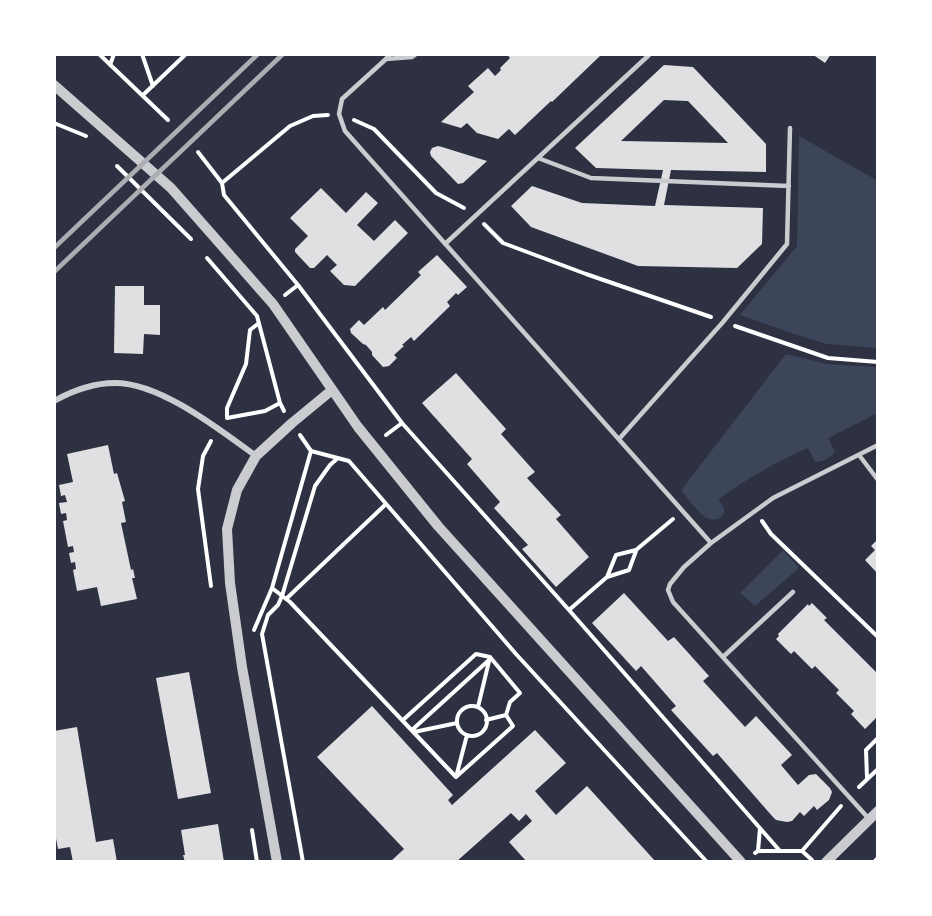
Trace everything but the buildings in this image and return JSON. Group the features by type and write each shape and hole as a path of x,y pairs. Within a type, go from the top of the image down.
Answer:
{"street":[{"path":"54,85 171,188 273,304 358,427 438,526 746,859"},
{"path":"54,401 69,393 96,385 116,383 134,386 177,403 256,456"},
{"path":"277,862 242,667 226,529 237,490 256,456 332,390"},
{"path":"826,862 878,812"}],"lane":[{"path":"416,54 412,57 388,56 342,99 339,114 345,131 711,543"},
{"path":"445,243 649,55"},
{"path":"619,439 723,322 787,243 790,128"},
{"path":"538,158 591,178 789,186"},
{"path":"870,820 673,602 668,590 669,584 684,567 711,543 773,498 878,446"},
{"path":"859,455 878,480"},
{"path":"723,657 793,592"}],"path":[{"path":"99,54 168,120"},
{"path":"110,65 114,54"},
{"path":"142,54 153,86"},
{"path":"143,95 186,54"},
{"path":"222,183 290,126 313,116 339,114 374,129 436,193 472,212 503,243 828,358 878,362"},
{"path":"54,123 89,138"},
{"path":"198,152 222,183 224,195 298,285 402,423 780,851"},
{"path":"114,163 198,247"},
{"path":"205,256 257,316 280,404 311,451 349,461 516,654 707,862"},
{"path":"280,299 298,285"},
{"path":"227,418 227,408 246,364 250,330 259,323"},
{"path":"381,438 402,423"},
{"path":"254,632 272,588 311,451"},
{"path":"284,598 315,486 338,458"},
{"path":"303,862 262,634 268,615 284,598 386,504"},
{"path":"607,577 616,555 636,550 682,511"},
{"path":"755,511 771,534 878,637"},
{"path":"569,610 607,577 629,570 636,550"},
{"path":"272,588 456,777"},
{"path":"403,720 476,654 490,658 519,693 510,702 506,715 513,726 456,777"},
{"path":"478,707 490,658"},
{"path":"412,731 490,658"},
{"path":"471,706 478,707 484,712 486,720 486,726 480,734 475,735 467,735 457,723 459,713 471,706"},
{"path":"486,720 506,715"},
{"path":"412,731 457,723"},
{"path":"456,777 467,735"},
{"path":"867,779 866,750 878,738"},
{"path":"758,851 760,828"},
{"path":"746,859 758,851 802,851 814,862"},
{"path":"874,862 878,858"}],"shaded area":[{"path":"799,136 878,181 878,348 827,344 740,315 797,246"},
{"path":"786,354 827,364 878,367 878,413 828,438 835,452 829,458 815,462 808,448 784,459 751,477 719,499 724,509 723,515 713,520 707,518 693,505 682,489"},
{"path":"783,550 799,568 755,606 740,593"}],"railway":[{"path":"54,248 258,54"},
{"path":"54,272 283,54"}]}
